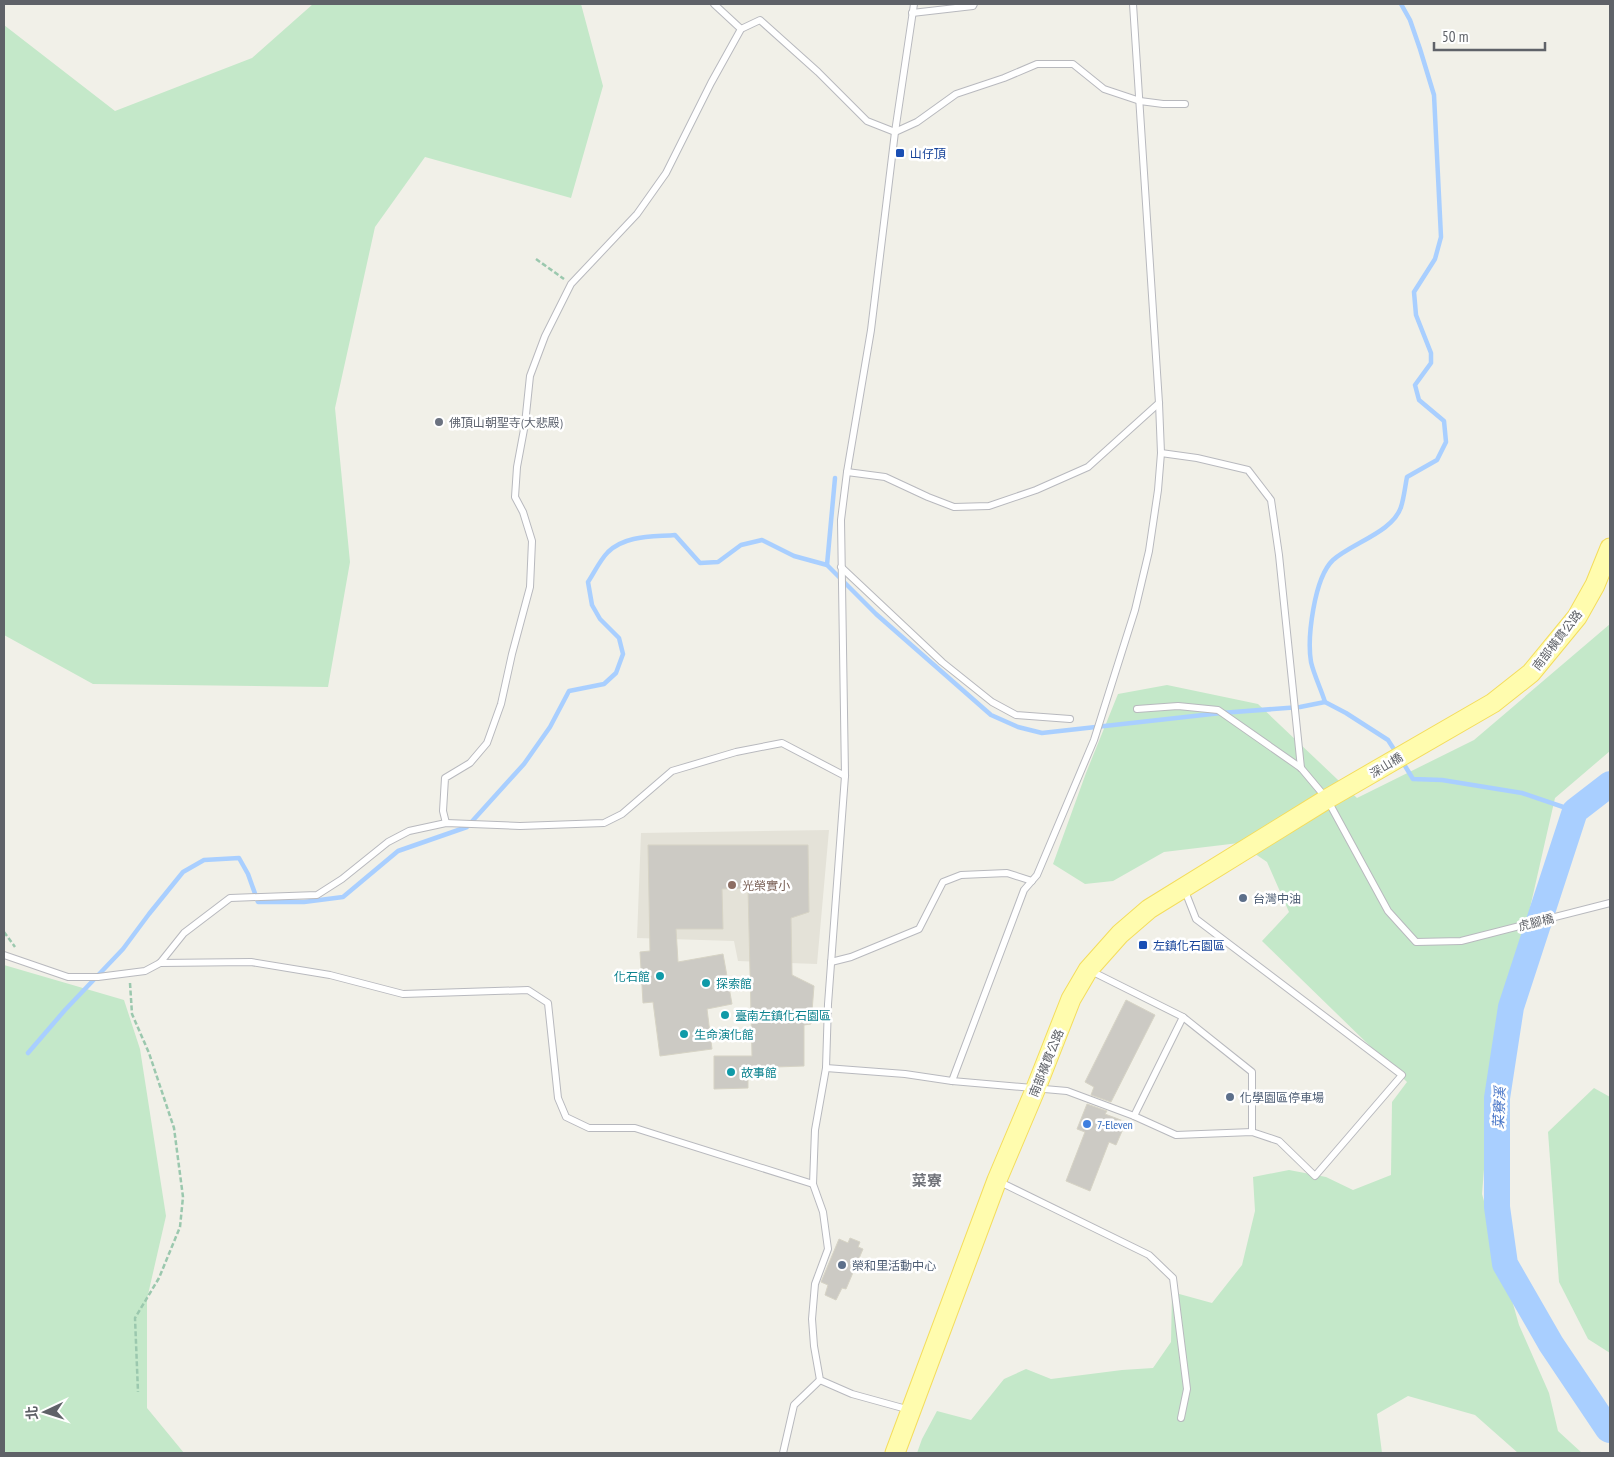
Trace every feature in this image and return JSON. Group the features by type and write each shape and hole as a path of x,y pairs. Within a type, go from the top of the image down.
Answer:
{"main road":[{"name":"南部橫貫公路","path":"1427,740 1492,703 1531,673 1577,616 1595,585 1610,548"},
{"name":"深山橋","path":"1345,789 1427,740"},
{"name":"南部橫貫公路","path":"895,1453 997,1180 1071,1000 1088,970 1120,934 1148,909 1345,789"}],"lane":[{"path":"714,4 741,29"},
{"path":"820,1380 814,1346 812,1319 815,1284 828,1249 823,1212 813,1184 815,1130 826,1068 831,962 845,776 841,520 847,472 871,330 895,132 914,4"},
{"path":"912,13 973,6 974,4"},
{"path":"952,1081 1024,890 1037,875 1094,740 1135,610 1149,551 1158,490 1161,453 1160,402 1132,4"},
{"path":"446,824 443,811 445,778 470,762 487,743 502,704 512,654 530,587 532,542 523,512 515,498 517,468 525,424 530,376 545,336 571,284 637,214 666,173 711,83 741,29 760,20 818,72 867,121 895,132 917,122 956,94 1004,78 1037,64 1073,64 1104,89 1140,101 1185,104"},
{"path":"847,472 885,477 954,507 989,506 1036,490 1088,466 1160,402"},
{"path":"1161,453 1196,458 1248,470 1271,500 1279,555 1301,768"},
{"path":"841,567 942,662 992,702 1016,715 1070,718"},
{"path":"1138,708 1178,706 1218,710 1301,768 1327,799"},
{"path":"4,955 68,977 98,977 146,971 160,963 184,932 230,898 316,895 342,879 388,842 409,831 446,824 520,826 604,823 622,814 672,771 736,752 782,743 845,776"},
{"name":"虎腳橋","path":"1327,799 1388,911 1416,942 1461,940 1610,903"},
{"path":"831,962 851,957 919,929 943,882 961,875 1007,873 1032,881"},
{"path":"826,1068 905,1074 952,1081 1067,1091 1134,1116 1176,1135 1252,1132 1279,1141 1315,1176 1402,1074 1196,919 1183,887"},
{"path":"160,963 252,962 330,975 403,994 528,990 548,1002 558,1098 566,1117 589,1128 635,1128 813,1184"},
{"path":"1088,970 1184,1017 1252,1072 1252,1132"},
{"path":"1134,1116 1184,1017"},
{"path":"997,1180 1149,1256 1173,1278 1187,1389 1181,1418"},
{"path":"820,1380 852,1394 911,1411"},
{"path":"783,1453 794,1405 820,1380"}],"path":[{"path":"536,259 571,284"},
{"path":"129,974 132,1014 149,1053 174,1128 183,1197 180,1227 159,1278 134,1318 138,1392"}],"shaded area":[{"name":"光榮實小","path":"829,830 817,964 738,961 734,941 637,938 641,833"}],"green space":[{"path":"313,4 581,4 603,86 571,198 425,157 375,227 335,408 350,562 328,687 93,684 4,635 4,25 115,111 252,58"},
{"path":"1610,624 1610,751 1555,798 1522,943 1495,1034 1482,1194 1519,1325 1549,1393 1558,1431 1582,1453 1518,1453 1475,1415 1408,1396 1377,1414 1382,1453 917,1453 922,1439 937,1411 971,1420 1004,1379 1026,1369 1051,1379 1153,1368 1171,1342 1172,1292 1212,1303 1242,1265 1255,1211 1253,1177 1289,1170 1326,1177 1353,1190 1391,1175 1392,1102 1407,1082 1262,941 1289,912 1267,862 1239,843 1164,852 1113,881 1085,884 1053,864 1086,773 1118,694 1167,685 1258,704 1357,798 1474,740"},
{"path":"4,965 124,1000 140,1049 166,1216 147,1299 147,1408 184,1453 4,1453"},
{"path":"1594,1088 1610,1097 1610,1353 1588,1339 1559,1282 1548,1132"}],"building":[{"path":"648,845 808,845 809,912 791,918 792,975 814,986 811,1024 804,1025 804,1066 748,1068 748,1088 714,1089 714,1056 752,1056 748,888 722,889 723,929 676,929 678,962 723,954 732,1004 707,1009 712,1049 660,1056 653,1002 643,1003 640,952 650,951"},
{"path":"1126,1000 1155,1015 1111,1102 1091,1095 1094,1087 1085,1082"},
{"path":"1087,1104 1107,1111 1105,1114 1126,1122 1116,1145 1109,1142 1090,1191 1066,1181 1085,1132 1077,1129"},
{"name":"榮和里活動中心","path":"850,1238 860,1242 858,1247 863,1249 846,1289 842,1288 836,1300 825,1295 828,1285 821,1282 839,1239 848,1243"}],"waterway":[{"path":"1325,702 1312,667 1310,638 1313,609 1326,569 1341,554 1381,530 1397,516 1404,496 1407,477 1437,460 1446,442 1444,421 1419,400 1415,385 1431,363 1431,353 1416,315 1414,292 1435,259 1441,237 1434,95 1410,20 1401,4"},
{"path":"827,565 835,478"},
{"path":"28,1053 65,1010 123,949 183,872 204,860 239,858 248,874 258,902 304,902 343,897 398,851 467,827 524,764 550,727 569,691 604,684 616,673 623,654 619,638 600,619 592,605 588,582 608,552 615,546 631,540 675,535 700,563 718,562 741,545 762,540 794,556 827,565 876,614 991,715 1018,727 1042,733 1221,713 1300,707 1325,702 1388,740 1397,754"},
{"path":"1402,761 1413,779 1442,780 1522,793 1575,811"},
{"name":"菜竂溪","path":"1610,784 1575,811 1511,1007 1497,1098 1497,1207 1505,1264 1551,1344 1610,1430"}],"place":[{"name":"山仔頂","path":"900,153"},
{"name":"佛頂山朝聖寺(大悲殿)","path":"439,422"},
{"name":"光榮實小","path":"732,885"},
{"name":"台灣中油","path":"1243,898"},
{"name":"左鎮化石園區","path":"1143,945"},
{"name":"化石館","path":"660,976"},
{"name":"探索館","path":"706,983"},
{"name":"臺南左鎮化石園區","path":"725,1015"},
{"name":"生命演化館","path":"684,1034"},
{"name":"故事館","path":"731,1072"},
{"name":"化學園區停車場","path":"1230,1097"},
{"name":"7-Eleven","path":"1087,1124"},
{"name":"榮和里活動中心","path":"842,1265"}],"district":[{"name":"菜寮","path":"927,1180"}]}
